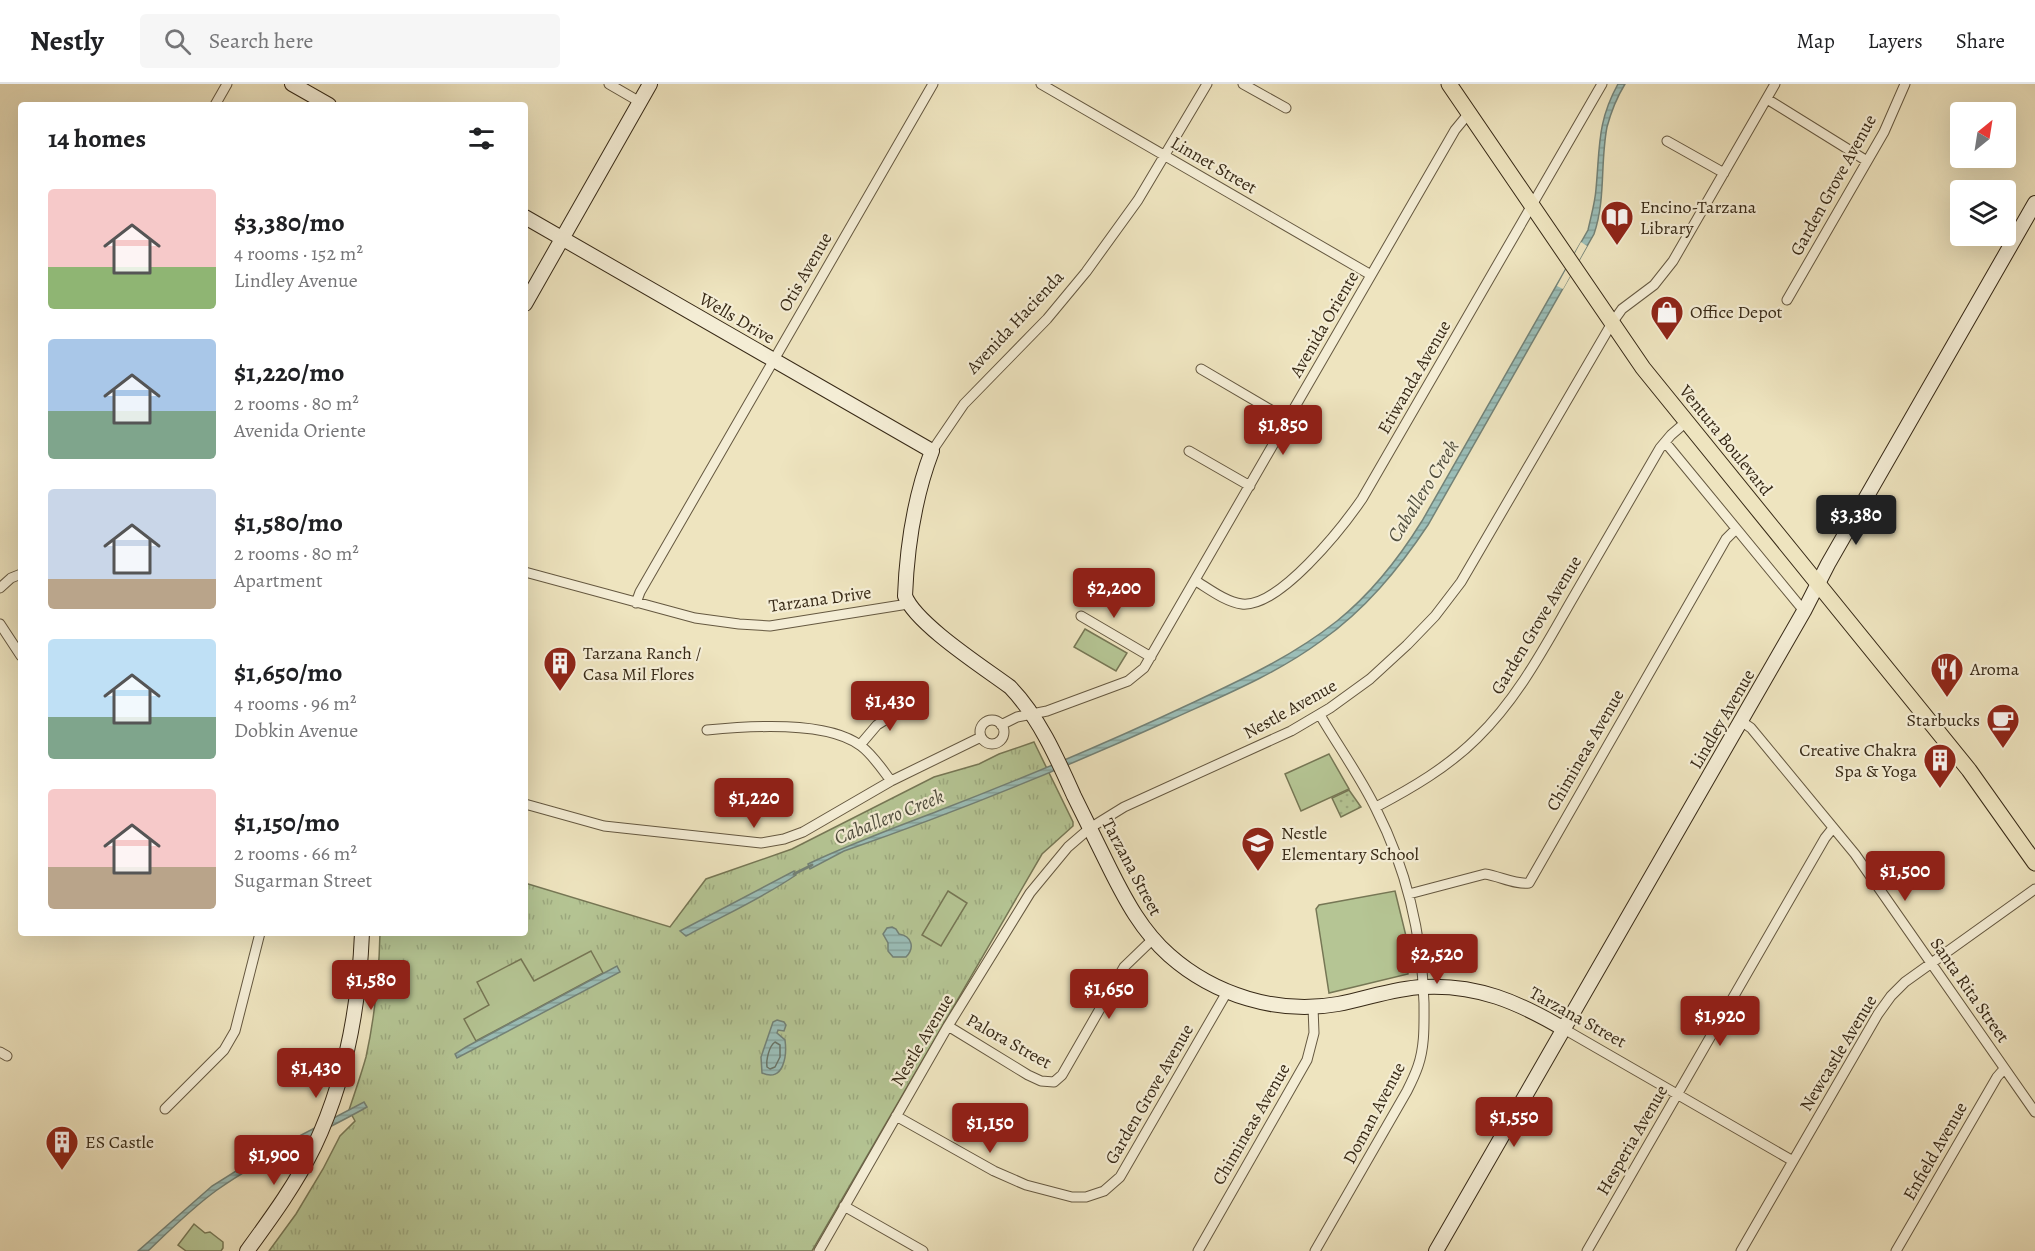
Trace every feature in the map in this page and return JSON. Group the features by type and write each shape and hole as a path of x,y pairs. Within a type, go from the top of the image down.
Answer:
{"main road":[{"name":"Ventura Boulevard","path":"1449,84 1643,368 1969,770 2035,863"}],"street":[{"path":"217,102 227,84"},
{"path":"292,84 324,102"},
{"path":"609,84 640,102"},
{"path":"528,299 650,84"},
{"name":"Otis Avenue","path":"636,603 640,592 933,84"},
{"name":"Linnet Street","path":"1041,84 1371,274"},
{"name":"Avenida Hacienda","path":"908,604 905,596 910,531 916,500 932,451 964,404 1047,319 1086,272 1138,200 1207,84"},
{"path":"1243,84 1286,108"},
{"name":"Etiwanda Avenue","path":"1196,581 1231,601 1241,604 1254,603 1273,594 1308,564 1341,529 1362,499 1602,84"},
{"name":"Nestle Avenue","path":"819,1251 948,1026 1030,893 1056,860 1090,828 1124,807 1291,731 1320,715 1370,680 1435,616 1461,582 1612,323 1622,309 1643,295 1665,272 1775,84"},
{"name":"Garden Grove Avenue","path":"1787,300 1884,132 1905,84"},
{"path":"1767,99 1867,161"},
{"name":"Avenida Oriente","path":"1001,725 1017,717 1047,711 1128,681 1144,668 1455,130 1469,113"},
{"path":"1667,141 1724,174"},
{"name":"Lindley Avenue","path":"1436,1251 1804,611 2035,203"},
{"name":"Wells Drive","path":"528,219 932,451"},
{"path":"1201,369 1288,420"},
{"path":"1219,393 1225,384"},
{"name":"Garden Grove Avenue","path":"1376,807 1417,785 1449,762 1477,738 1504,709 1531,671 1665,442 1686,422"},
{"path":"1665,442 1804,611"},
{"path":"1189,451 1250,486"},
{"name":"Chimineas Avenue","path":"1409,894 1485,874 1497,875 1523,884 1529,883 1726,539 1736,529"},
{"name":"Tarzana Drive","path":"528,573 695,618 770,626 908,604"},
{"path":"0,588 18,575"},
{"path":"908,604 929,626 1010,687 1032,714"},
{"path":"1081,616 1152,657"},
{"path":"0,624 18,651"},
{"path":"860,745 878,724 909,705"},
{"name":"Tarzana Street","path":"1032,714 1125,898 1152,939 1191,972 1227,992 1288,1006 1313,1007 1424,987 1485,992 1518,1004 1564,1029 1793,1161"},
{"name":"Doman Avenue","path":"1316,1251 1407,1091 1419,1065 1424,1032 1424,987 1417,933 1409,894 1396,851 1376,807 1320,715"},
{"name":"Avenida Oriente","path":"992,720 1001,725 1004,732 998,742 986,742 981,737 981,726 992,720"},
{"name":"Santa Rita Street","path":"1741,721 1751,728 1855,854 2035,1112"},
{"path":"707,730 752,726 821,730 841,735 860,745 869,753 891,781"},
{"name":"Avenida Oriente","path":"528,805 604,826 761,843 784,839 803,832 891,781 981,737"},
{"name":"Hesperia Avenue","path":"1587,1251 1819,848 1833,828"},
{"name":"Newcastle Avenue","path":"1741,1251 1878,1014 1891,996 1930,962 2035,889"},
{"path":"165,1109 230,1042 235,1031 259,936"},
{"path":"247,1251 282,1202 322,1129 346,1055 356,1005 362,936"},
{"name":"Palora Street","path":"948,1026 1028,1075 1041,1081 1054,1082 1062,1076 1124,967 1152,939"},
{"name":"Garden Grove Avenue","path":"896,1116 994,1171 1026,1185 1072,1197 1086,1197 1104,1191 1120,1177 1227,992"},
{"name":"Chimineas Avenue","path":"1197,1251 1307,1060 1314,1033 1313,1007"},
{"name":"Enfield Avenue","path":"1896,1251 1996,1077 2004,1069"},
{"path":"844,1206 923,1251"}],"green space":[{"path":"1085,629 1127,653 1116,671 1074,647"},
{"path":"1034,742 1073,826 1042,854 812,1251 269,1251 296,1214 340,1136 355,1121 349,1110 366,1057 372,1026 378,980 380,936 528,936 528,884 670,927 706,879 792,849 934,777 979,764 999,754"},
{"path":"1329,754 1349,789 1301,811 1285,774"},
{"path":"1349,790 1361,807 1341,817 1332,798"},
{"path":"948,891 967,903 941,946 922,935"},
{"path":"1395,891 1406,936 1408,974 1329,993 1316,909 1319,905"},
{"path":"591,951 603,973 476,1041 464,1019 489,1005 477,982 521,959 534,981"},
{"path":"194,1224 205,1233 210,1232 223,1242 221,1251 186,1251 178,1245"}],"water":[{"path":"1618,84 1625,84 1614,105 1607,127 1602,194 1594,234 1428,525 1405,558 1366,603 1337,629 1303,653 1247,685 1048,773 967,806 844,851 810,869 808,864 872,836 1066,759 1230,685 1320,634 1362,599 1394,562 1422,521 1588,230 1594,204 1603,123"},
{"path":"794,871 796,875 769,892 686,936 680,931"},
{"path":"892,927 899,934 907,937 911,943 911,950 906,957 893,957 888,951 888,943 883,934 887,928"},
{"path":"617,966 620,972 457,1058 455,1054 466,1047"},
{"path":"777,1020 786,1025 784,1031 778,1030 777,1033 785,1040 784,1060 779,1071 769,1075 762,1073 761,1057 773,1022"},
{"path":"364,1102 367,1107 235,1178 181,1219 148,1251 138,1251 212,1186 252,1161"}],"pier":[{"path":"1581,242 1587,246 1563,289 1557,286"}],"waterway":[{"name":"Caballero Creek","path":"794,874 812,865"}],"place":[{"name":"Encino-Tarzana Library","path":"1617,246"},
{"name":"Office Depot","path":"1667,341"},
{"name":"Tarzana Ranch / Casa Mil Flores","path":"560,692"},
{"name":"Aroma","path":"1947,698"},
{"name":"Starbucks","path":"2003,749"},
{"name":"Creative Chakra Spa & Yoga","path":"1940,789"},
{"name":"Nestle Elementary School","path":"1258,872"},
{"name":"ES Castle","path":"62,1171"}]}
